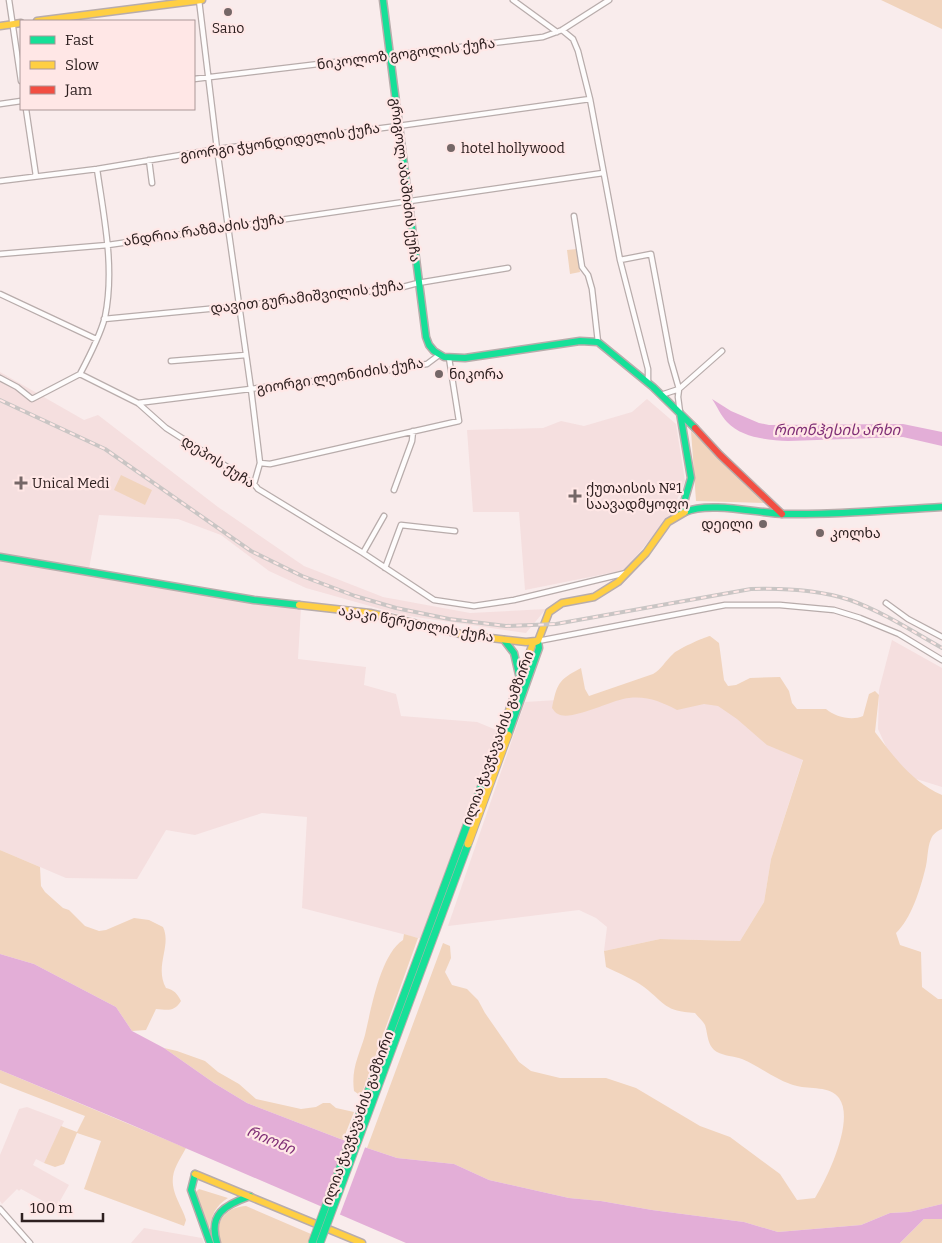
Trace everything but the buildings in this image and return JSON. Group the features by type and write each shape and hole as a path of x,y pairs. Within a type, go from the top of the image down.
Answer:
{"main road":[{"path":"45,20 200,0"},
{"name":"გრიგოლ აბაშიძის ქუჩა","path":"383,0 407,201 426,337 429,345 439,355"},
{"path":"0,26 20,23"},
{"name":"გიორგი ლეონიძის ქუჩა","path":"439,355 449,358 476,357 580,341 598,342"},
{"path":"598,342 680,412 720,455 782,514"},
{"path":"680,412 691,478 681,513"},
{"path":"538,641 547,616 553,609 562,603 594,597 618,582 646,553 668,522 692,508 709,507 782,514 834,514 942,507"},
{"name":"აკაკი წერეთლის ქუჩა","path":"0,556 254,600 370,614 464,635 526,642 538,641"},
{"path":"504,640 512,647 515,653 520,678"},
{"name":"ილია ჭავჭავაძის გამზირი","path":"312,1243 505,734 539,648 538,641 533,643 520,678 505,734 320,1243"},
{"path":"210,1243 191,1190 194,1174 362,1243"},
{"path":"216,1243 213,1233 215,1220 219,1213 232,1202 250,1196"}],"street":[{"path":"9,0 20,73"},
{"path":"200,0 217,149 252,389 260,463 254,484"},
{"path":"513,0 573,39 590,100 620,260 648,368 648,383"},
{"name":"ნიკოლოზ გოგოლის ქუჩა","path":"195,79 543,37 560,31 609,0"},
{"name":"გიორგი ჭყონდიდელის ქუჩა","path":"0,181 97,169 217,149 590,100"},
{"path":"0,104 20,101"},
{"path":"26,110 36,176"},
{"path":"149,160 152,183"},
{"path":"0,378 17,387 32,399 80,374 104,318 108,285 108,244 97,169"},
{"name":"ანდრია რაზმაძის ქუჩა","path":"0,254 108,244 603,172"},
{"path":"574,216 582,267 588,275 592,289 598,342"},
{"path":"620,260 650,254 679,388 680,412"},
{"name":"დავით გურამიშვილის ქუჩა","path":"104,318 239,306 399,288 508,268"},
{"path":"0,294 96,339"},
{"path":"661,395 679,388 722,351"},
{"path":"170,361 246,355"},
{"name":"გიორგი ლეონიძის ქუჩა","path":"138,403 346,377 427,364 439,355"},
{"path":"260,463 270,464 459,421 449,358"},
{"name":"დეპოს ქუჩა","path":"80,374 138,403 166,428 254,484 258,489 363,553 434,600 474,606 514,600 627,573"},
{"path":"394,490 412,441 413,431"},
{"path":"363,553 384,516"},
{"path":"385,568 402,525 455,531"},
{"path":"886,603 908,619 942,637"},
{"name":"აკაკი წერეთლის ქუჩა","path":"538,641 725,605 780,605 834,610 860,618 899,634 942,660"},
{"path":"0,1209 30,1243"}],"shaded area":[{"path":"881,0 942,0 942,29"},
{"path":"577,249 580,272 570,274 567,250"},
{"path":"0,372 84,420 98,415 218,507 304,566 383,597 470,613 546,609 526,633 402,615 306,588 269,571 221,535 178,519 99,515 88,574 262,604 301,608 298,659 366,667 364,685 396,694 401,716 477,722 499,731 422,939 302,908 307,817 262,813 195,835 166,830 137,879 66,878 0,850"},
{"name":"ქუთაისის №1 საავადმყოფო","path":"647,399 676,424 685,481 671,514 625,570 525,590 519,512 473,512 467,430 543,428 561,421 584,426 632,412"},
{"path":"691,431 768,503 696,501"},
{"path":"121,475 152,490 145,505 114,490"},
{"path":"710,636 719,643 724,680 728,686 736,685 750,678 780,677 789,691 792,703 797,709 826,709 844,717 859,717 863,716 869,694 875,691 879,695 875,732 904,768 931,790 942,795 942,829 935,833 931,839 918,895 906,920 896,933 900,945 921,952 922,987 938,999 942,999 942,1204 909,1212 890,1213 861,1225 778,1232 744,1222 569,1198 489,1180 454,1164 397,1158 367,1148 443,943 450,946 451,958 445,972 452,985 467,989 478,1000 519,1062 531,1071 560,1078 606,1078 636,1088 700,1126 730,1137 780,1174 797,1200 815,1198 833,1163 842,1134 843,1108 839,1098 831,1091 790,1084 742,1059 717,1052 711,1047 705,1025 695,1013 666,1006 640,984 606,967 604,951 660,939 740,941 764,902 771,859 803,760 767,745 737,719 718,706 704,704 677,710 654,700 629,698 572,715 564,716 558,714 552,708 557,688 567,676 581,668 585,689 589,696 653,674 675,652"},
{"path":"892,640 942,668 942,787 913,778 888,751 878,729 879,690"},
{"path":"723,695 803,759 771,859 764,902 740,941 660,939 604,951 607,927 596,918 579,910 448,926 525,702 589,698"},
{"path":"0,850 40,867 41,886 45,892 63,908 69,910 85,926 99,931 106,930 134,918 149,920 163,927 166,941 162,964 163,980 166,988 173,991 181,1001 178,1005 170,1010 156,1009 146,1030 132,1031 116,1007 34,964 0,954"},
{"path":"404,934 418,938 361,1096 354,1091 353,1083 356,1062 382,970 395,947 403,940"},
{"path":"164,1048 205,1061 218,1072 239,1084 256,1099 301,1109 330,1103 336,1108 354,1112 343,1140 247,1103 214,1083"},
{"path":"0,1070 186,1148 176,1167 173,1179 175,1193 186,1220 184,1226 84,1189 101,1141 77,1133 64,1164 55,1167 44,1163 61,1126 77,1132 85,1116 0,1083"},
{"path":"27,1107 64,1121 44,1163 36,1159 33,1165 69,1185 56,1208 21,1189 19,1191 17,1189 2,1204 0,1201 0,1155 19,1109"},
{"path":"199,1189 228,1198 215,1211 209,1229 207,1229 195,1197"},
{"path":"246,1206 311,1234 309,1243 221,1243 219,1229 223,1217 232,1209"},
{"path":"924,1219 942,1219 942,1243 900,1243"},
{"path":"144,1228 202,1238 204,1243 131,1243"}],"water":[{"name":"რიონჰესის არხი","path":"712,399 731,411 759,423 769,425 903,424 942,432 942,446 903,437 788,441 756,437 740,432 733,427 725,420"},
{"name":"რიონი","path":"0,954 34,964 116,1007 132,1031 164,1048 214,1083 247,1103 343,1140 397,1158 454,1164 489,1180 569,1198 744,1222 778,1232 861,1225 890,1213 909,1212 942,1204 942,1219 924,1219 900,1243 406,1243 0,1070"}],"pier":[{"path":"347,1139 366,1145 339,1217 321,1209"}],"railway":[{"path":"0,400 105,449 251,551 302,576 355,596 396,608 449,619 506,626 556,624 751,589 788,589 826,594 850,600 886,616 942,648"}],"traffic: fast":[{"path":"383,0 426,337 429,345 434,351 444,357 465,358 580,341 598,342 653,387 695,428"},
{"path":"680,413 691,478 681,513"},
{"path":"685,512 695,509 733,508 784,514 824,514 942,507"},
{"path":"0,557 254,600 299,605"},
{"path":"504,640 514,653 520,679"},
{"path":"508,735 539,648 538,641"},
{"path":"312,1243 501,733"},
{"path":"320,1243 468,844"},
{"path":"195,1174 191,1190 210,1243"},
{"path":"217,1243 215,1225 221,1212 233,1203 250,1196"}],"traffic: slow":[{"path":"45,20 202,0"},
{"path":"0,26 20,23"},
{"path":"501,733 533,643 538,641 549,612 562,603 594,597 618,582 646,553 668,522 685,512"},
{"path":"299,605 370,613 465,635 526,642 536,641"},
{"path":"468,844 508,735"},
{"path":"195,1174 362,1243"}],"traffic: jam":[{"path":"695,428 720,455 782,514"}],"place":[{"name":"Sano","path":"228,12"},
{"name":"hotel hollywood","path":"451,148"},
{"name":"ნიკორა","path":"439,374"},
{"name":"Unical Medi","path":"21,483"},
{"name":"ქუთაისის №1 საავადმყოფო","path":"575,496"},
{"name":"დეილი","path":"763,524"},
{"name":"კოლხა","path":"820,533"}]}
